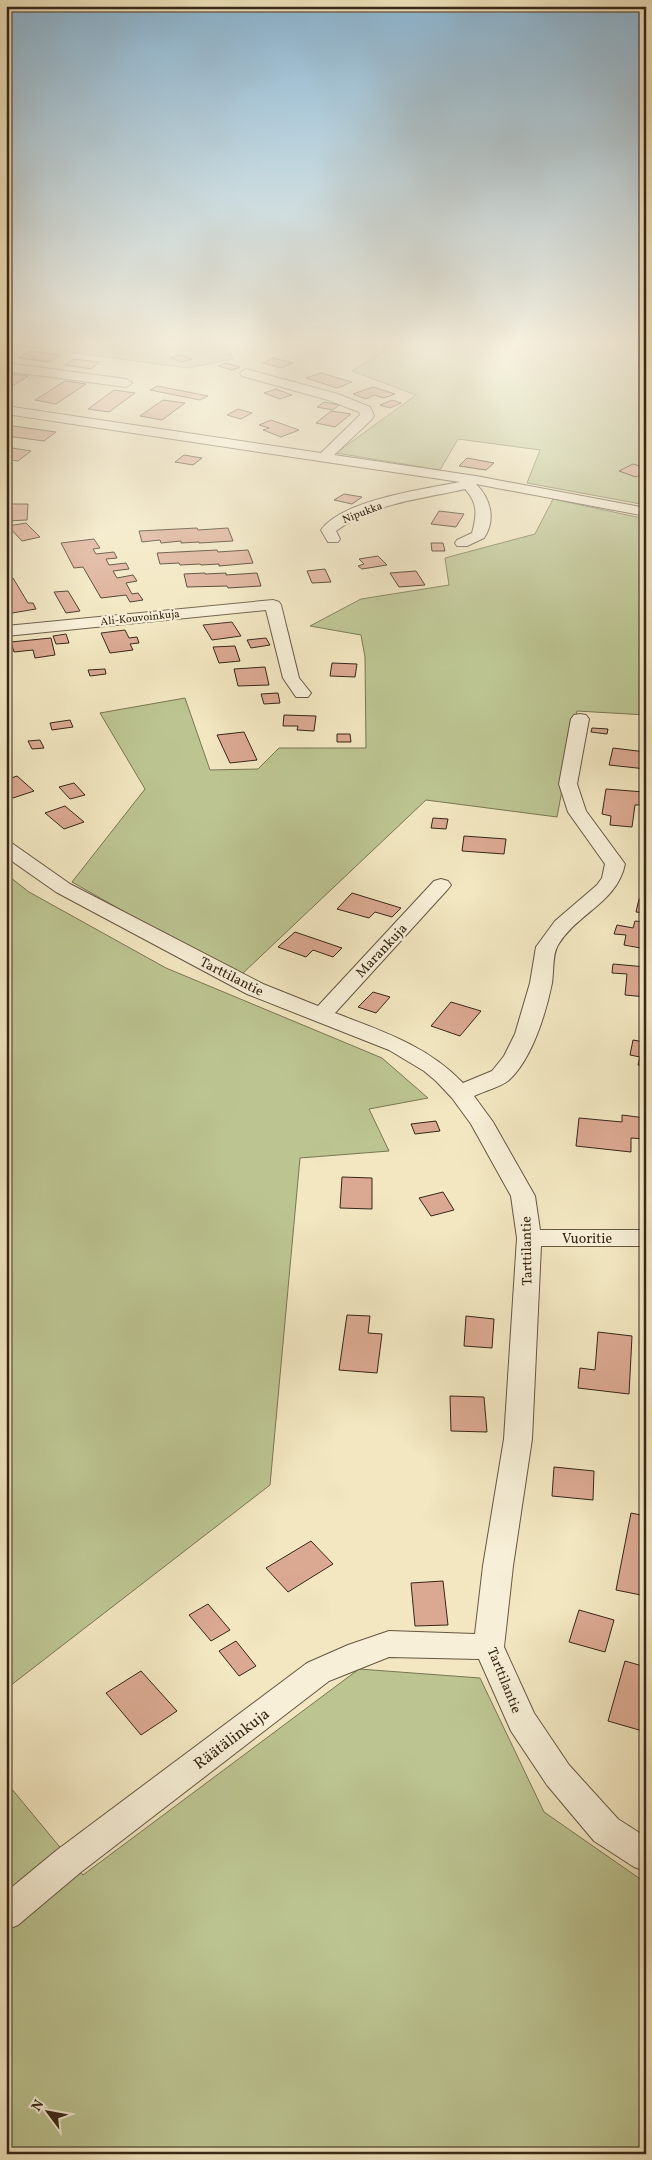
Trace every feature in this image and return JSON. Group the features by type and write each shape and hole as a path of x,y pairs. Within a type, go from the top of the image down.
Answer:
{"street":[{"path":"235,444 324,457 646,512"},
{"path":"324,457 338,444"},
{"path":"462,543 479,535 484,511 472,482"},
{"name":"Nipukka","path":"333,539 328,530 337,521 398,498 472,482"},
{"name":"Ali-Kouvoinkuja","path":"6,631 273,605 291,678 302,693"},
{"path":"460,1093 500,1076 514,1058 526,1034 541,983 546,947 553,934 604,889 612,878 615,864 577,812 568,784 580,719"},
{"name":"Tarttilantie","path":"6,848 63,888 255,990 397,1045 432,1066 460,1093 481,1122 523,1196 529,1238 518,1439 498,1566 489,1647 522,1721 558,1775 606,1830 646,1856"},
{"name":"Marankuja","path":"322,1015 441,885"},
{"name":"Vuoritie","path":"529,1238 646,1238"},
{"name":"Räätälinkuja","path":"6,1914 69,1862 318,1672 359,1654 389,1644 489,1647"}],"green space":[{"path":"349,444 455,444 440,470 336,453"},
{"path":"494,444 646,444 646,505 527,483 540,450"},
{"path":"553,499 646,519 646,715 577,711 557,817 426,800 242,974 195,952 72,882 145,789 100,713 185,698 210,770 258,769 279,748 366,748 365,657 361,635 310,626 361,599 449,585 445,558 535,534"},
{"path":"6,874 29,892 166,968 382,1058 428,1098 369,1109 389,1151 300,1158 270,1485 6,1689"},
{"path":"359,1669 480,1678 544,1812 646,1883 646,2154 6,2154 6,1782 83,1875"}],"building":[{"path":"6,447 31,451 18,461 6,459"},
{"path":"184,455 202,458 193,465 175,462"},
{"path":"467,458 494,463 486,470 459,466"},
{"path":"633,464 646,468 646,472 636,477 619,471"},
{"path":"344,494 362,497 352,504 334,500"},
{"path":"8,504 28,504 27,520 6,521"},
{"path":"439,511 464,514 456,527 431,524"},
{"path":"26,523 40,537 22,541 8,526"},
{"path":"197,528 198,530 228,528 233,541 161,543 160,540 142,542 139,531"},
{"path":"94,539 100,548 93,549 96,554 114,552 117,558 106,559 109,565 126,563 129,569 113,571 117,578 133,575 137,581 126,583 132,594 138,593 143,600 130,602 126,595 101,598 83,567 74,568 61,543"},
{"path":"431,543 443,543 445,551 432,551"},
{"path":"217,550 218,552 248,550 253,563 219,566 219,564 160,564 157,553"},
{"path":"378,556 387,565 362,569 358,566 364,564 359,559"},
{"path":"325,569 331,582 312,583 307,571"},
{"path":"416,571 425,585 399,587 390,573"},
{"path":"226,573 226,575 257,573 261,586 228,588 227,586 187,587 184,574"},
{"path":"6,576 8,579 13,578 28,603 33,603 36,609 6,614"},
{"path":"68,591 80,611 66,613 54,592"},
{"path":"232,622 241,636 212,640 203,625"},
{"path":"125,630 129,638 137,637 139,643 130,644 133,650 110,653 101,633"},
{"path":"66,634 69,643 56,644 53,636"},
{"path":"51,638 55,655 35,658 33,650 14,652 11,642"},
{"path":"266,638 270,645 251,648 247,640"},
{"path":"235,646 240,661 219,663 213,647"},
{"path":"332,663 357,664 355,677 330,676"},
{"path":"265,667 269,685 238,686 234,669"},
{"path":"105,669 106,674 90,676 88,670"},
{"path":"278,693 280,703 264,704 261,694"},
{"path":"284,715 316,716 314,731 297,730 298,726 283,726"},
{"path":"70,720 73,727 52,730 50,723"},
{"path":"592,728 608,729 607,734 591,732"},
{"path":"244,732 257,760 230,763 217,735"},
{"path":"337,734 350,734 351,742 337,742"},
{"path":"40,740 44,748 32,749 28,741"},
{"path":"613,748 646,752 646,769 609,765"},
{"path":"17,776 34,791 13,798 6,793 6,780"},
{"path":"74,783 85,795 70,799 59,787"},
{"path":"606,789 644,792 642,805 635,805 632,827 610,825 611,816 602,814"},
{"path":"65,806 84,822 64,829 45,813"},
{"path":"433,818 448,819 446,829 431,828"},
{"path":"464,836 506,839 504,854 462,851"},
{"path":"352,893 401,908 392,917 375,912 369,918 337,909"},
{"path":"639,899 646,900 646,913 636,912"},
{"path":"635,921 646,922 646,949 624,945 626,935 614,934 617,925 633,928"},
{"path":"295,932 342,948 333,957 313,950 306,957 278,947"},
{"path":"613,964 646,967 646,997 625,995 627,974 612,973"},
{"path":"373,992 390,997 376,1013 358,1007"},
{"path":"451,1002 481,1011 460,1036 431,1026"},
{"path":"646,1034 646,1066 638,1065 640,1057 630,1055 633,1040 644,1042"},
{"path":"622,1115 646,1118 646,1139 631,1138 631,1152 576,1146 579,1118 622,1122"},
{"path":"436,1121 440,1131 415,1134 411,1124"},
{"path":"342,1177 372,1178 372,1209 340,1208"},
{"path":"443,1192 454,1210 431,1216 419,1198"},
{"path":"347,1315 370,1316 368,1333 382,1334 377,1373 339,1370"},
{"path":"466,1316 494,1319 492,1348 464,1346"},
{"path":"598,1332 632,1336 629,1394 578,1388 580,1368 595,1370"},
{"path":"450,1396 484,1397 487,1432 451,1431"},
{"path":"554,1467 594,1471 593,1500 552,1496"},
{"path":"631,1513 646,1516 646,1596 616,1590"},
{"path":"311,1541 333,1564 288,1592 266,1568"},
{"path":"443,1581 448,1625 415,1626 411,1583"},
{"path":"208,1604 230,1630 211,1641 189,1615"},
{"path":"579,1610 614,1620 605,1652 569,1642"},
{"path":"236,1641 256,1666 239,1676 219,1651"},
{"path":"625,1661 646,1667 646,1732 608,1721"},
{"path":"141,1671 177,1711 141,1735 106,1693"}]}
